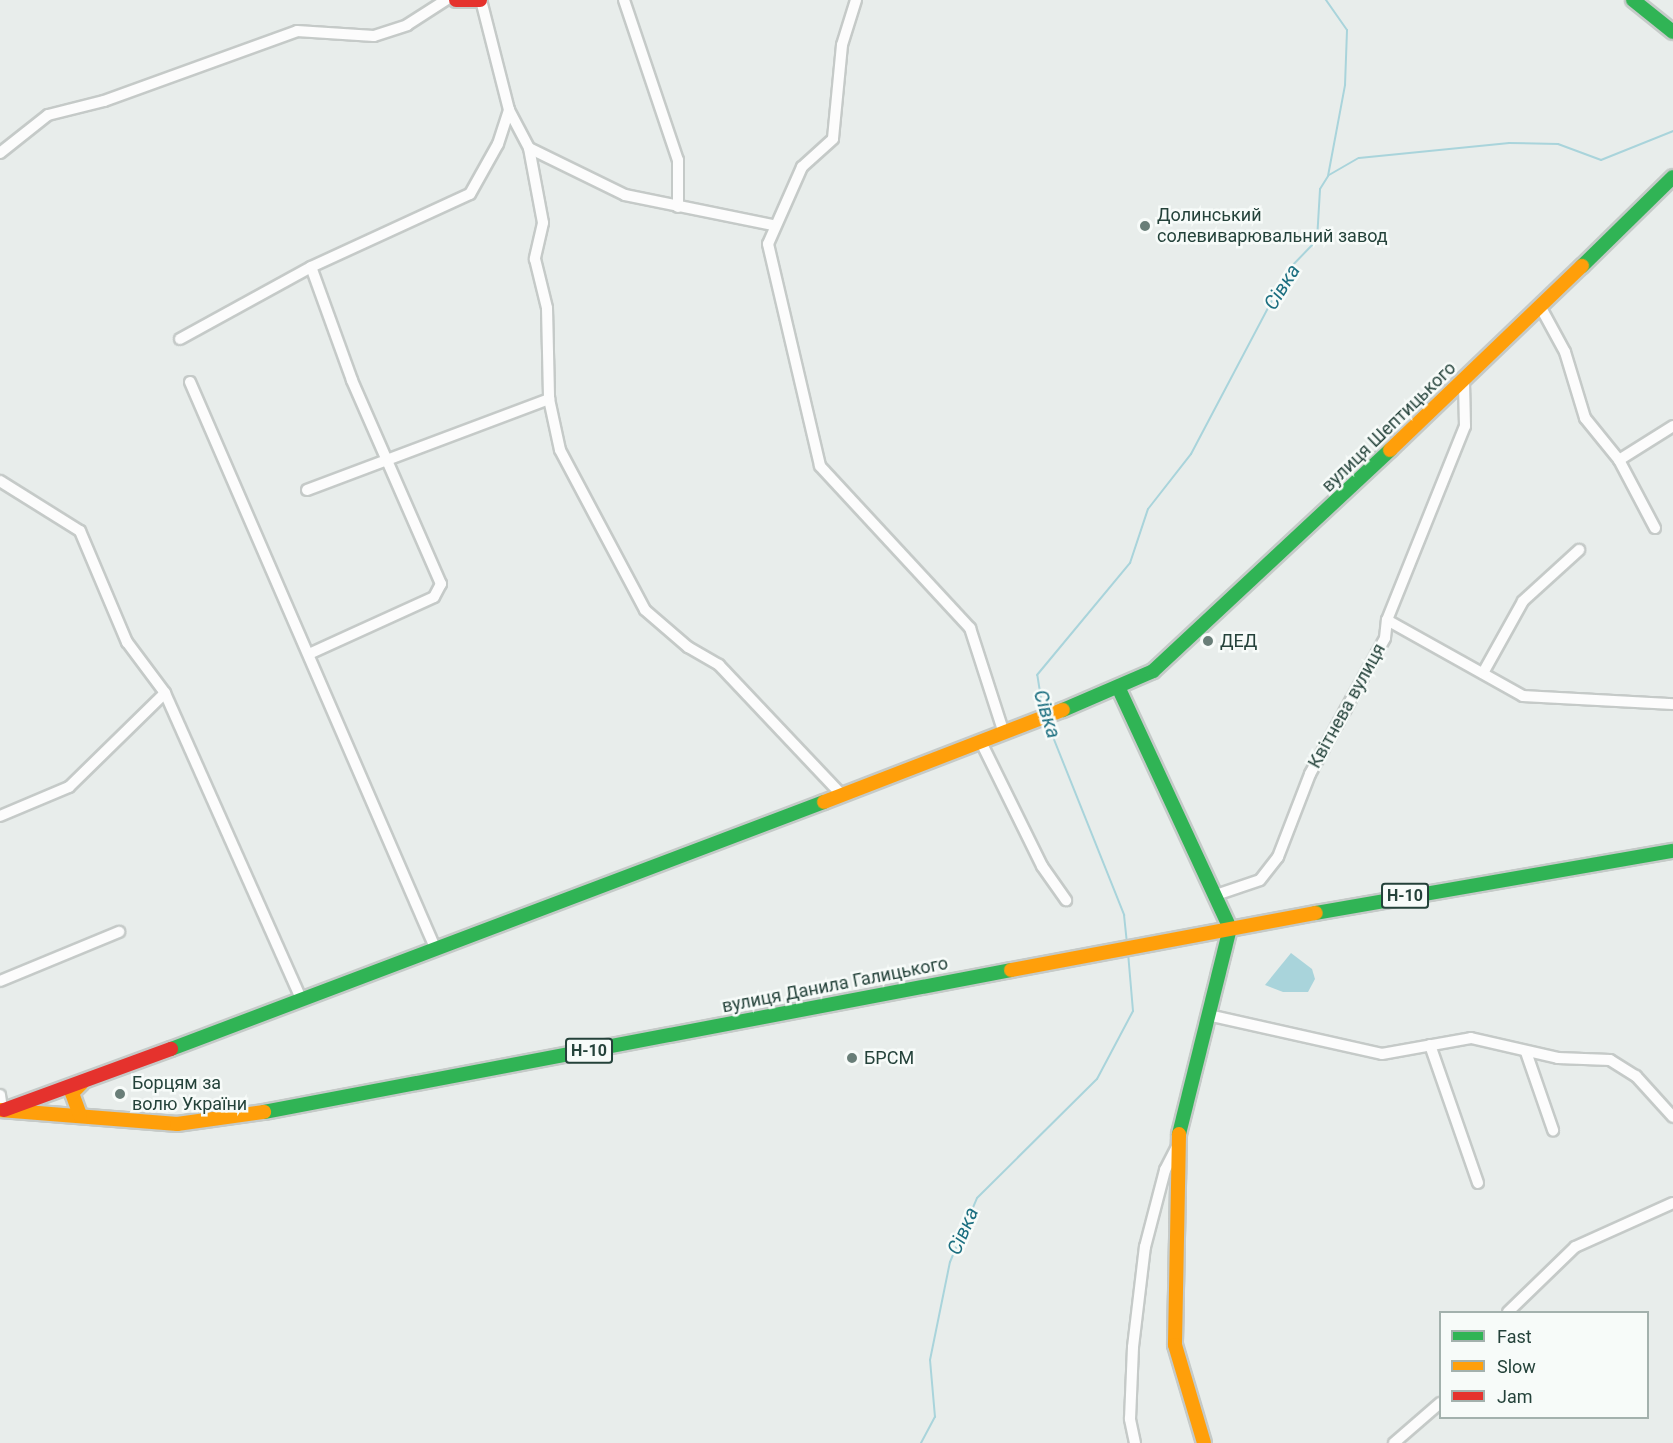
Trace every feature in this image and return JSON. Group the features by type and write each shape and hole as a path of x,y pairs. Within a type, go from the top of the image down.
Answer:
{"street":[{"path":"0,153 48,116 104,101 297,31 374,36 408,25 446,0"},
{"path":"456,0 481,0 509,110 529,148 543,223 535,259 547,308 549,399 560,450 645,610 688,647 719,665 842,795"},
{"path":"624,0 678,160 678,207"},
{"path":"856,0 842,45 833,139 802,167 772,225 768,244 820,466 970,628 1004,733"},
{"path":"1633,0 1673,32"},
{"path":"180,339 311,267 470,194 498,144 509,110"},
{"path":"529,148 625,195 772,225"},
{"name":"вулиця Шептицького","path":"1,1110 82,1083 302,1001 1119,689 1186,646 1464,381 1673,177"},
{"path":"309,654 435,597 441,584 386,460 311,267"},
{"path":"1540,306 1565,352 1585,418 1619,460 1655,528"},
{"name":"Квітнева вулиця","path":"1216,895 1260,880 1278,857 1310,774 1385,639 1387,620 1465,426 1464,381"},
{"path":"190,382 436,950"},
{"path":"307,490 549,399"},
{"path":"1619,460 1673,426"},
{"path":"0,481 80,531 127,642 165,693 302,1001"},
{"path":"1483,673 1522,601 1579,550"},
{"path":"1387,620 1523,696 1673,704"},
{"path":"1119,689 1138,740 1216,895 1230,928 1179,1141 1175,1346 1204,1443"},
{"path":"0,816 69,788 165,693"},
{"path":"981,742 1042,866 1066,900"},
{"name":"вулиця Данила Галицького","path":"1,1110 214,1122 1230,928 1673,851"},
{"path":"0,981 119,932"},
{"path":"1208,1015 1382,1054 1471,1038 1526,1052 1617,1063 1673,1117"},
{"path":"1430,1045 1478,1183"},
{"path":"1526,1052 1552,1131"},
{"path":"80,1115 72,1093 82,1083"},
{"path":"0,1095 1,1110"},
{"path":"1135,1443 1130,1419 1133,1347 1145,1247 1165,1170 1179,1141"},
{"path":"1509,1311 1575,1247 1673,1203"},
{"path":"1394,1443 1439,1404"}],"water":[{"path":"1291,953 1312,969 1315,979 1308,992 1283,992 1265,985"}],"waterway":[{"name":"Сівка","path":"1043,711 1037,675 1130,563 1148,509 1191,454 1288,270 1317,240 1320,189 1328,176 1345,85 1347,30 1326,0"},
{"path":"1329,175 1359,158 1509,143 1558,144 1601,160 1673,131"},
{"name":"Сівка","path":"1047,722 1124,915 1127,942"},
{"name":"Сівка","path":"921,1443 935,1417 930,1360 950,1262 977,1198 1097,1079 1133,1011 1128,953"}],"traffic: fast":[{"path":"1633,0 1673,32"},
{"path":"1582,266 1673,177"},
{"path":"1063,710 1153,671 1390,450"},
{"path":"1119,689 1230,928 1179,1134"},
{"path":"171,1049 824,802"},
{"path":"1316,913 1673,851"},
{"path":"264,1112 1011,970"}],"traffic: slow":[{"path":"1390,450 1582,266"},
{"path":"824,802 1063,710"},
{"path":"1011,970 1316,913"},
{"path":"80,1115 72,1093 82,1083"},
{"path":"0,1110 177,1124 264,1112"},
{"path":"1179,1134 1175,1345 1204,1443"}],"traffic: jam":[{"path":"456,0 480,0"},
{"path":"4,1110 171,1049"}],"place":[{"name":"Долинський солевиварювальний завод","path":"1145,226"},
{"name":"ДЕД","path":"1208,641"},
{"name":"БРСМ","path":"852,1058"},
{"name":"Борцям за волю України","path":"120,1094"}]}
